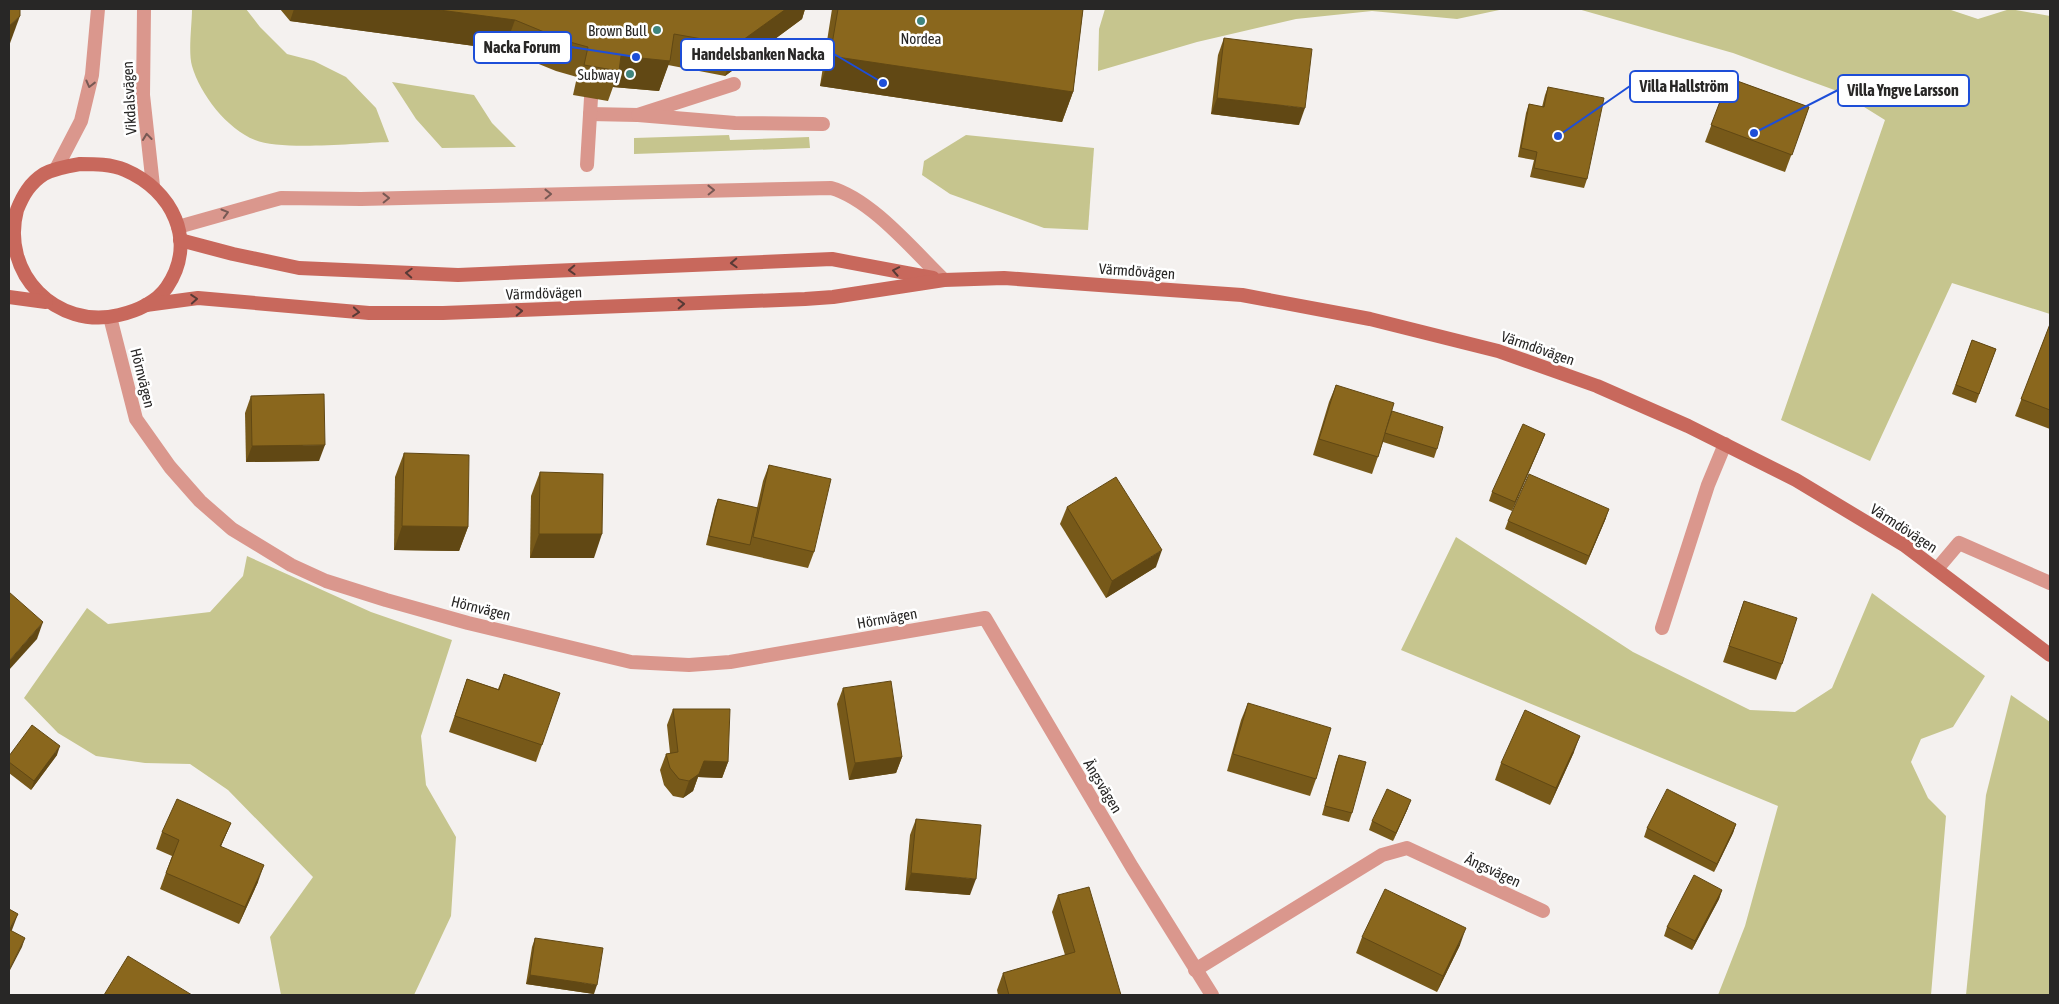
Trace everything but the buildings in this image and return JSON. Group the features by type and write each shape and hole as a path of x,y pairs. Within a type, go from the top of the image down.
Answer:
{"main road":[{"path":"9,201 25,192 44,174 56,169 80,164 103,165 124,170 153,186 165,201 179,233 180,254 173,278 164,290 146,305 110,317 95,318 77,314 60,310 46,302 22,276 11,248 14,218 25,192"},
{"name":"Värmdövägen","path":"179,233 233,254 299,268 458,275 832,259 944,280"},
{"name":"Värmdövägen","path":"146,305 198,298 370,313 443,313 814,299 944,280 1004,278 1242,295 1370,318 1498,351 1579,379 1725,444 1796,480 1904,545 2050,655"},
{"path":"9,297 46,302"}],"street":[{"path":"56,169 81,121 92,75 98,9"},
{"name":"Vikdalsvägen","path":"144,9 143,95 153,186"},
{"path":"638,115 734,84"},
{"path":"588,165 591,98"},
{"path":"590,114 638,115 735,123 823,124"},
{"path":"179,233 281,198 361,199 832,188 845,192 876,213 944,280"},
{"name":"Hörnvägen","path":"110,317 136,419 170,467 200,501 232,529 290,565 326,581 468,623 632,662 689,665 730,662 985,618"},
{"path":"1662,628 1708,485 1725,444"},
{"path":"1937,569 1959,542 2050,583"},
{"name":"Ängsvägen","path":"985,618 1195,970 1212,995"},
{"name":"Ängsvägen","path":"1195,970 1382,855 1407,848 1543,911"}],"shaded area":[{"path":"192,9 246,9 260,27 287,54 314,61 346,77 376,108 389,142 320,146 283,145 255,140 234,128 208,99 192,66 190,38"},
{"path":"1105,9 1504,9 1457,19 1372,11 1296,19 1197,42 1098,71 1099,29"},
{"path":"1578,9 1948,9 1978,19 2010,9 2050,16 2050,314 1952,283 1870,461 1781,420 1885,120 1840,92 1733,53"},
{"path":"392,82 474,95 492,123 516,147 442,148 416,119"},
{"path":"729,135 730,140 809,137 810,148 634,154 634,138"},
{"path":"966,135 1094,148 1088,230 1044,228 950,194 922,175 924,161"},
{"path":"1456,537 1633,652 1750,710 1795,712 1832,688 1872,593 1985,676 1953,727 1921,739 1911,762 1928,798 1946,816 1931,995 1718,995 1745,926 1778,806 1401,650"},
{"path":"247,556 371,612 452,640 421,736 426,785 456,837 451,916 414,995 281,995 270,937 313,877 228,790 190,764 145,763 96,756 58,733 24,698 87,608 108,624 210,612 243,576"},
{"path":"2011,695 2050,722 2050,995 1966,995 1986,795"}],"place":[{"name":"Nordea","path":"921,21"},
{"name":"Brown Bull","path":"657,30"},
{"name":"Nacka Forum","path":"636,57"},
{"name":"Subway","path":"630,74"},
{"name":"Handelsbanken Nacka","path":"883,83"},
{"name":"Villa Yngve Larsson","path":"1754,133"},
{"name":"Villa Hallström","path":"1558,136"}]}
